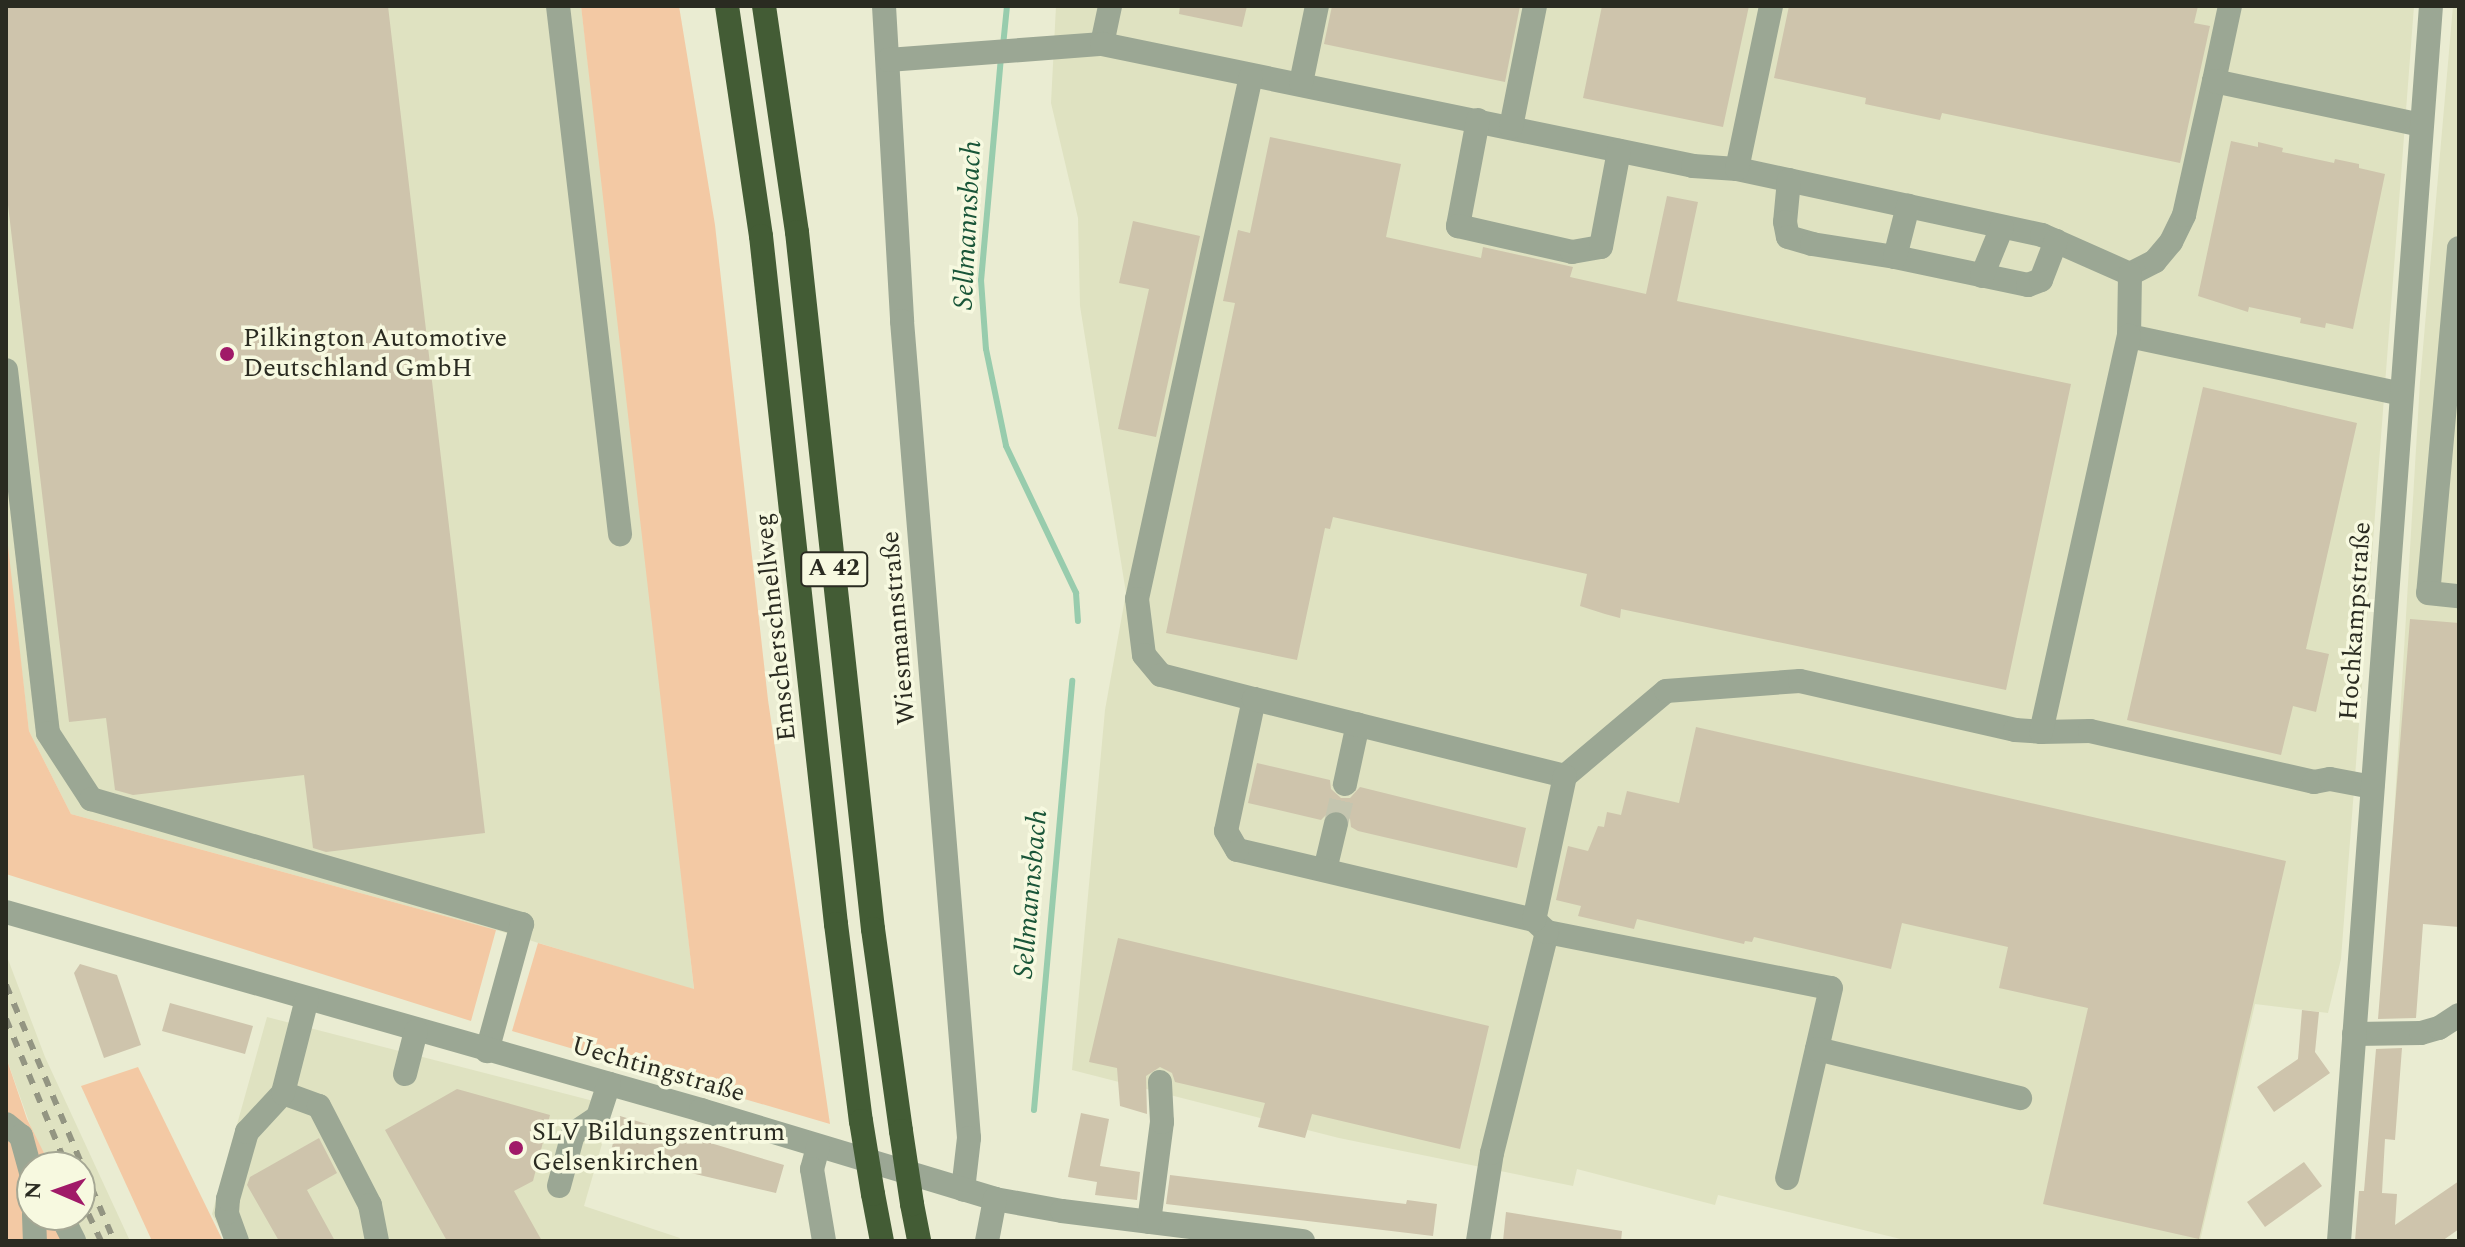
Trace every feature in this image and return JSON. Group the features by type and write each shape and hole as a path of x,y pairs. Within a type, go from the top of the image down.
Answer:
{"highway":[{"name":"Emscherschnellweg","path":"727,6 761,236 836,924 861,1121 882,1241"},
{"name":"A 42","path":"764,6 797,232 873,929 919,1241"}],"street":[{"path":"558,6 620,534"},
{"name":"Wiesmannstraße","path":"884,6 902,321 969,1138 963,1190"},
{"path":"1102,44 1110,6"},
{"path":"1301,83 1317,6"},
{"path":"1511,127 1535,6"},
{"path":"1737,169 1771,6"},
{"path":"2130,274 2155,261 2171,242 2184,215 2230,6"},
{"name":"Hochkampstraße","path":"2339,1241 2431,6"},
{"path":"888,60 1102,44 1693,166 1737,169 2002,227 2056,241 2130,274"},
{"path":"1251,76 1137,599 1144,655 1161,675 1565,776"},
{"path":"2214,81 2421,125"},
{"path":"1478,120 1458,226 1572,252 1601,247 1619,151"},
{"path":"1789,180 1785,222 1788,237 2028,285 2041,280 2056,241"},
{"path":"1895,257 1908,206"},
{"path":"1982,276 2002,227"},
{"path":"2459,248 2428,593 2459,596"},
{"path":"2041,732 2129,336 2130,274"},
{"path":"2129,336 2401,394"},
{"path":"6,370 48,733 91,799 522,924 487,1051"},
{"path":"1478,1241 1492,1153 1540,926 1565,776 1666,691 1800,681 2015,730 2090,731 2314,782 2330,779 2372,787"},
{"path":"1254,699 1226,831 1237,850 1540,926 1831,988 1787,1178"},
{"path":"1345,784 1358,724"},
{"path":"1325,870 1336,824"},
{"name":"Uechtingstraße","path":"6,912 609,1084 995,1199 1302,1241"},
{"path":"237,1241 227,1213 228,1199 247,1132 283,1093 307,999"},
{"path":"2354,1034 2421,1033 2439,1028 2459,1015"},
{"path":"405,1074 416,1031"},
{"path":"1817,1049 2020,1098"},
{"path":"1149,1222 1162,1122 1160,1082"},
{"path":"559,1186 573,1134 598,1117 609,1084"},
{"path":"283,1093 319,1106 370,1205 377,1241"},
{"path":"6,1124 21,1136 26,1151"},
{"path":"818,1147 812,1169 824,1241"},
{"path":"987,1241 995,1199"}],"shaded area":[{"path":"6,6 581,6 630,404 694,990 496,930 71,814 29,731 6,538"},
{"path":"581,6 679,6 715,225 768,700 830,1124 512,1031 538,943 694,989"},
{"path":"1056,6 2414,6 2341,959 2328,1013 2255,1004 2200,1241 1909,1241 1718,1195 1715,1205 1577,1169 1573,1186 1339,1138 1072,1070 1105,710 1126,593 1080,306 1078,218 1051,103"},
{"path":"2453,6 2459,6 2459,926 2388,918 2420,382"},
{"path":"6,528 29,731 71,814 496,930 471,1021 6,874"},
{"path":"6,954 45,1057 88,1151 42,1151 6,1057"},
{"path":"267,1017 613,1106 584,1206 680,1238 679,1241 226,1241 212,1214"},
{"path":"6,1057 27,1119 43,1151 16,1151 16,1231 80,1231 85,1241 6,1241"},
{"path":"138,1067 223,1241 152,1241 81,1086"},
{"path":"96,1167 130,1241 85,1241 80,1231 96,1231"}],"building":[{"name":"Pilkington Automotive Deutschland GmbH","path":"6,6 388,6 485,833 326,852 313,848 304,775 133,795 115,790 106,718 69,722 6,188"},
{"path":"1180,6 1247,6 1242,27 1179,14"},
{"path":"1332,6 1520,6 1505,82 1324,44"},
{"path":"1602,6 1749,6 1723,127 1583,98"},
{"path":"1789,6 2198,6 2194,23 2210,26 2180,163 1942,113 1940,120 1865,104 1866,98 1774,78"},
{"path":"1270,137 1401,164 1386,237 1481,258 1483,247 1573,267 1570,277 1646,294 1667,196 1698,202 1677,301 2071,384 2006,690 1621,609 1620,618 1580,606 1587,574 1333,517 1330,529 1325,528 1297,660 1166,633 1235,303 1223,301 1238,230 1250,233"},
{"path":"2231,141 2258,147 2258,142 2283,148 2282,152 2334,163 2335,159 2359,164 2359,168 2385,174 2353,329 2326,323 2325,328 2300,323 2301,318 2249,307 2248,312 2198,296"},
{"path":"1133,221 1200,236 1156,437 1118,429 1149,289 1119,283"},
{"path":"2203,387 2357,423 2306,649 2329,654 2316,712 2293,706 2281,755 2127,720"},
{"path":"2410,619 2459,623 2459,927 2423,924 2416,1018 2378,1019"},
{"path":"1696,727 2286,861 2199,1239 2043,1204 2088,1008 1999,988 2008,947 1902,923 1891,969 1754,937 1752,942 1745,941 1744,944 1637,919 1634,929 1578,916 1581,906 1556,900 1568,846 1588,851 1598,826 1604,827 1607,812 1621,815 1627,791 1679,803"},
{"path":"1257,763 1330,780 1331,789 1341,798 1350,798 1360,787 1526,828 1517,868 1358,831 1351,827 1350,819 1340,810 1331,810 1321,820 1248,803"},
{"path":"1118,938 1489,1026 1460,1149 1312,1114 1305,1138 1258,1127 1265,1103 1175,1082 1172,1073 1160,1067 1146,1076 1147,1114 1120,1106 1117,1068 1089,1062"},
{"path":"80,964 117,975 141,1045 104,1058 74,973"},
{"path":"170,1003 253,1026 245,1054 162,1031"},
{"path":"2302,1010 2319,1012 2315,1052 2330,1073 2274,1112 2257,1087 2298,1059"},
{"path":"2402,1048 2395,1140 2385,1139 2382,1193 2397,1194 2395,1225 2459,1181 2459,1229 2442,1241 2355,1241 2359,1191 2364,1191 2376,1049"},
{"path":"457,1089 550,1115 533,1181 514,1191 542,1241 447,1241 385,1130"},
{"path":"1081,1113 1109,1119 1100,1166 1140,1172 1137,1200 1095,1195 1097,1182 1068,1177"},
{"path":"620,1116 784,1165 776,1193 619,1156 620,1149 612,1147"},
{"path":"319,1138 337,1173 307,1190 335,1241 279,1241 247,1185 250,1177"},
{"path":"2304,1162 2322,1186 2265,1227 2247,1202"},
{"path":"1170,1175 1406,1204 1407,1200 1437,1204 1433,1236 1166,1204"},
{"path":"1506,1212 1622,1231 1621,1241 1503,1241"}],"waterway":[{"name":"Sellmannsbach","path":"1003,46 1007,6"},
{"name":"Sellmannsbach","path":"1001,57 981,280 986,349 1006,446 1076,593 1078,621"},
{"name":"Sellmannsbach","path":"1034,1110 1072,681"}],"tunnel":[{"path":"1336,824 1345,784"}],"railway":[{"path":"6,985 114,1241"},
{"path":"6,1019 60,1151"},
{"path":"96,1230 101,1241"}],"place":[{"name":"Pilkington Automotive Deutschland GmbH","path":"227,354"},
{"name":"SLV Bildungszentrum Gelsenkirchen","path":"516,1148"}]}
